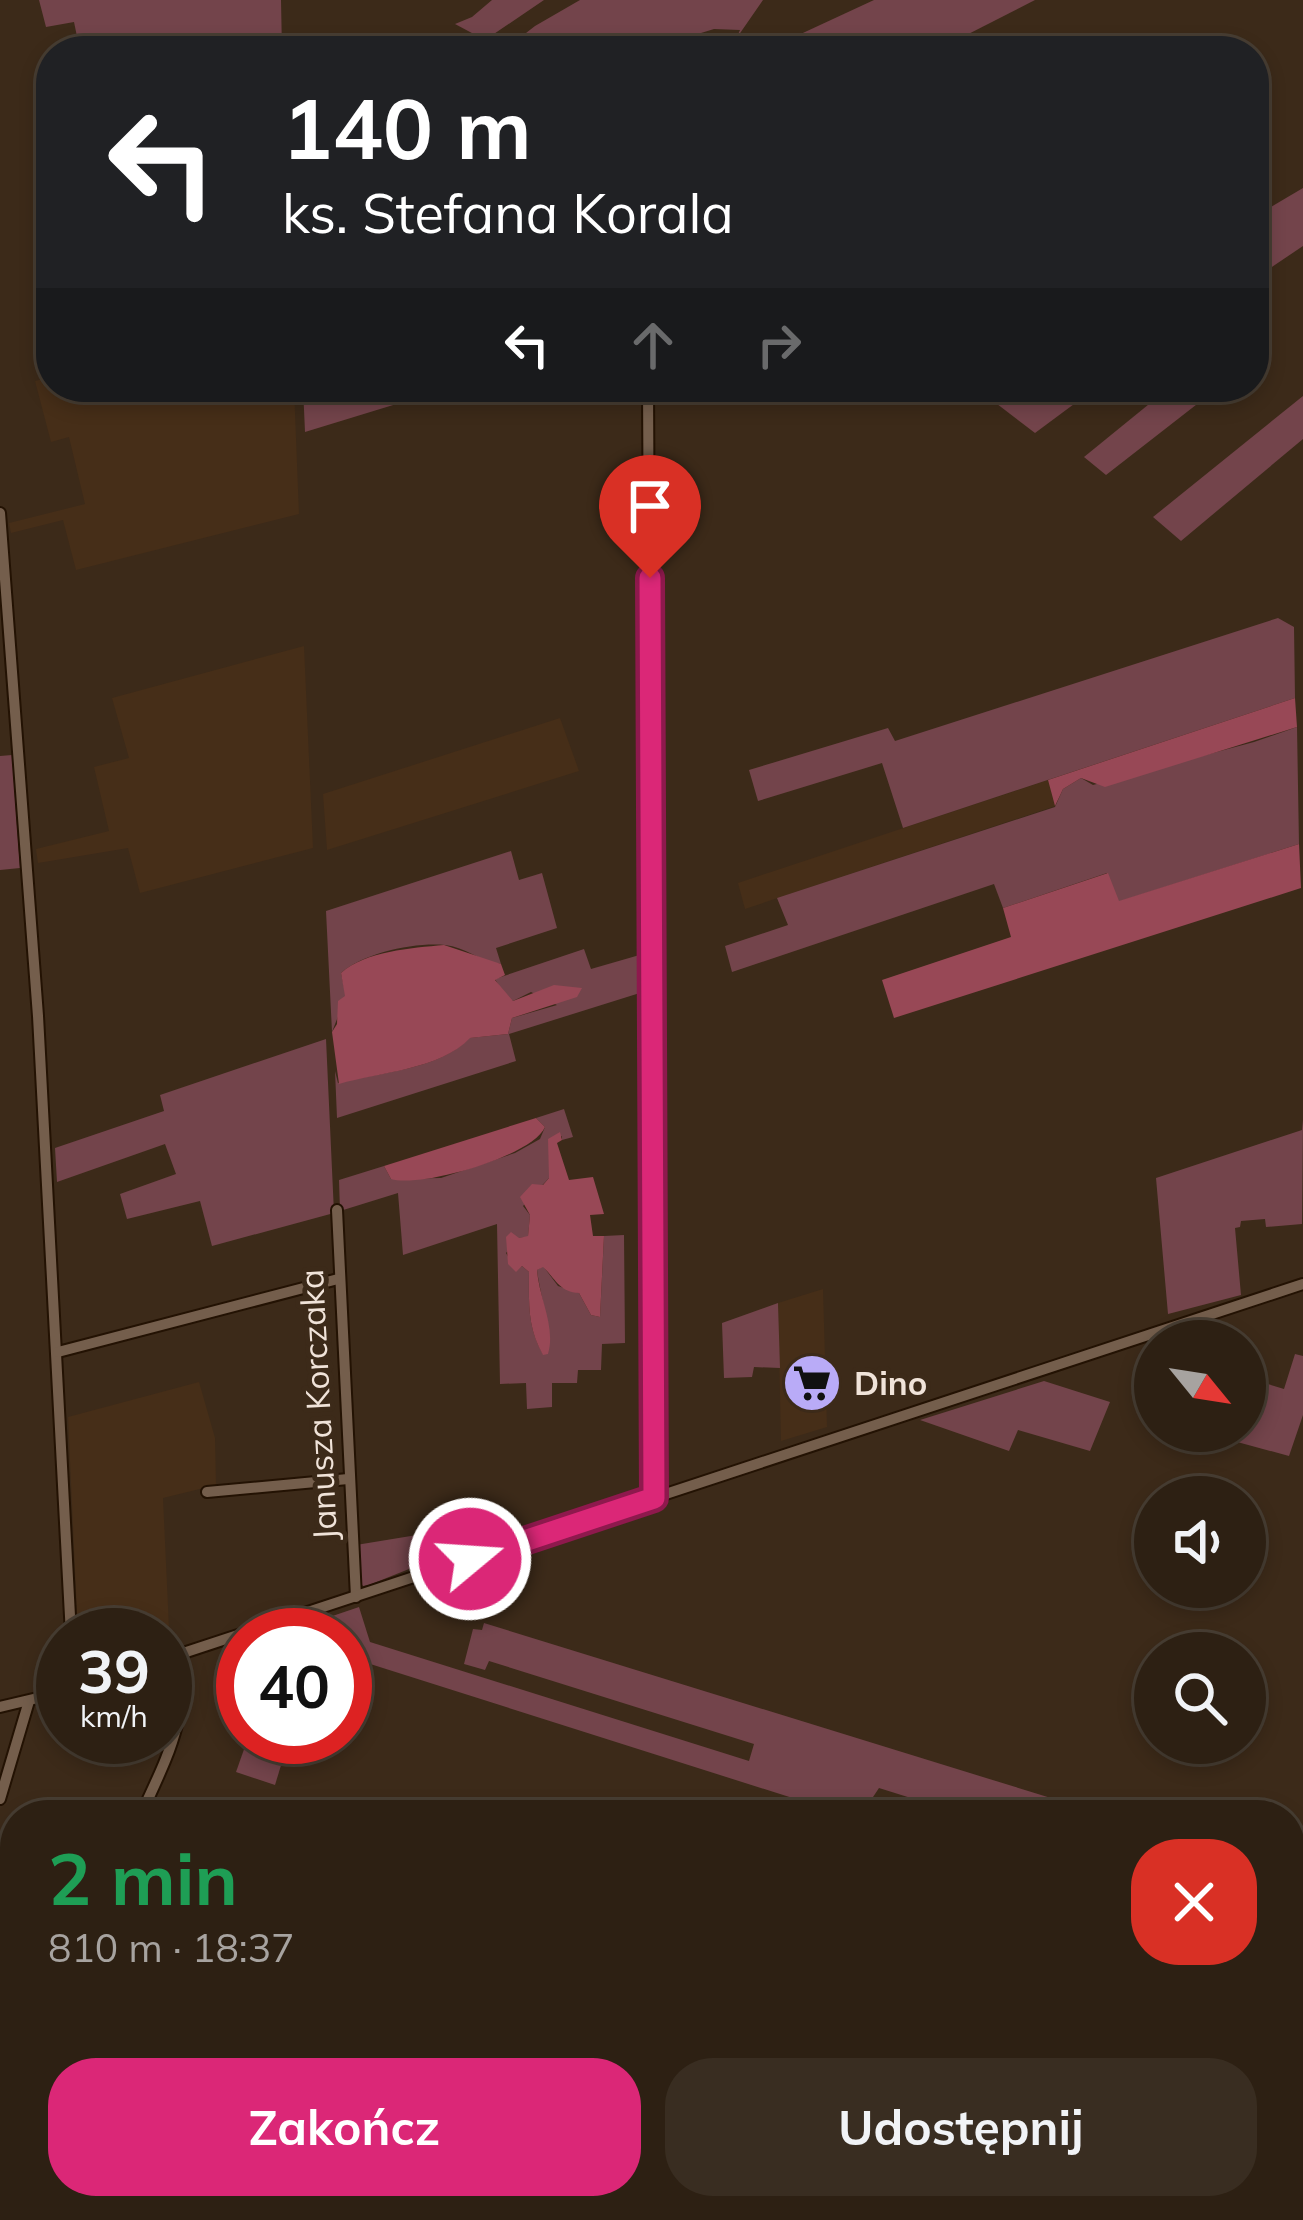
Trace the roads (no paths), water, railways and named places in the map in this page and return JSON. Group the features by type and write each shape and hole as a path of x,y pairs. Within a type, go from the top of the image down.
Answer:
{"street":[{"path":"648,402 654,1498"},
{"path":"0,513 38,1016 70,1608"},
{"name":"Janusza Korczaka","path":"337,1210 356,1597"},
{"path":"58,1352 338,1279"},
{"path":"192,1651 1303,1284"},
{"path":"207,1492 348,1479"},
{"path":"0,1707 36,1699"},
{"path":"0,1799 29,1701"},
{"path":"147,1800 161,1764"}],"place":[{"name":"Dino","path":"812,1383"}]}
